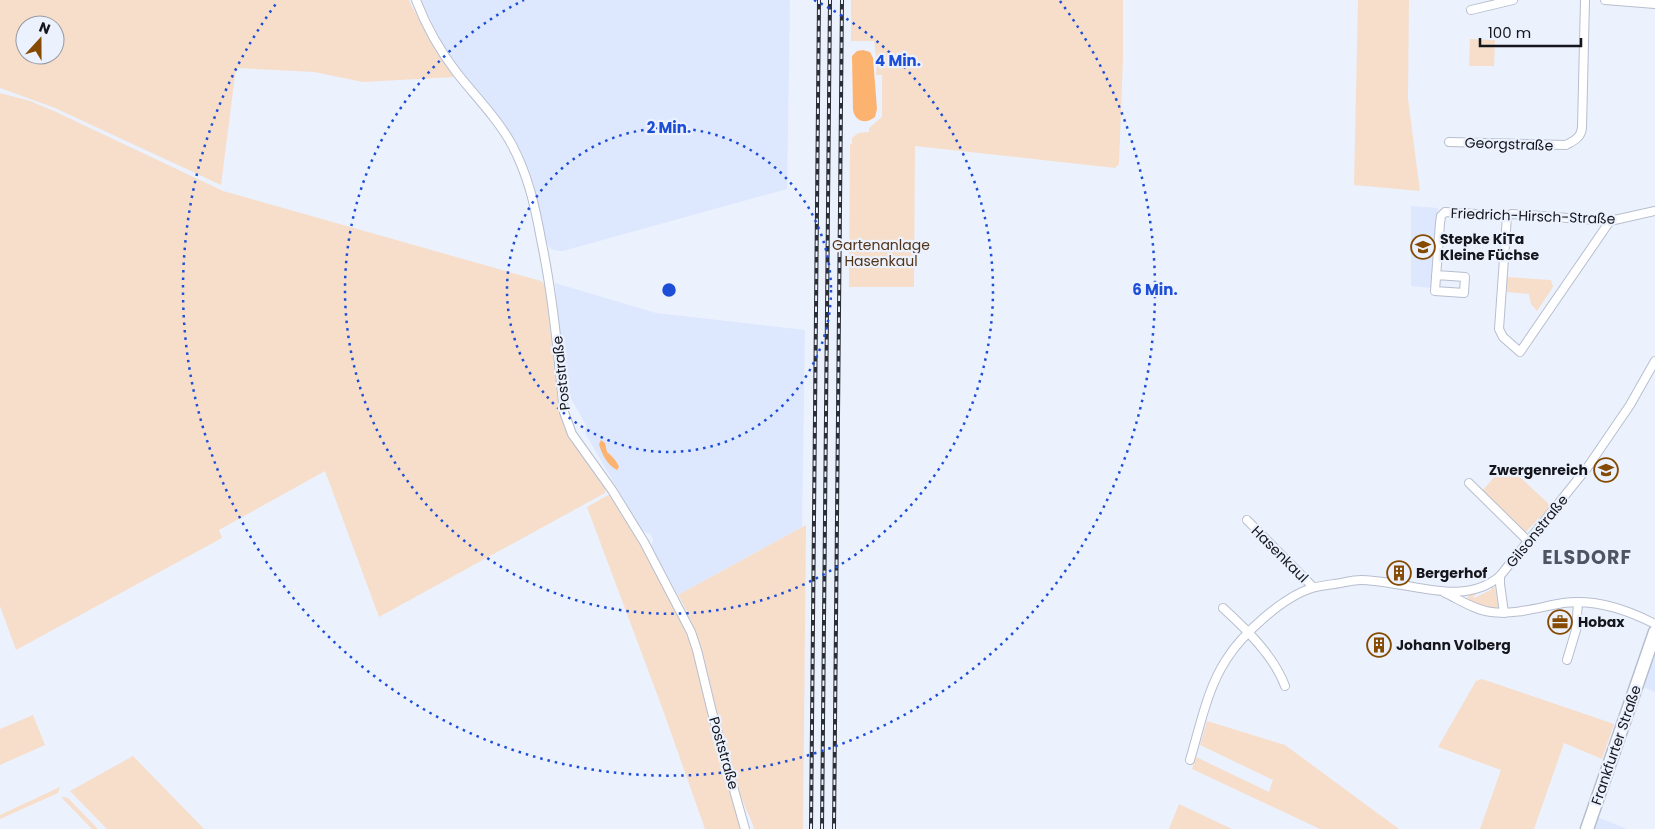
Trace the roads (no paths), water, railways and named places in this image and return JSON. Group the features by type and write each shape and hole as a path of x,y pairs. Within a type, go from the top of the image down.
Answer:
{"main road":[{"name":"Frankfurter Straße","path":"1587,829 1655,632"}],"street":[{"name":"Poststraße","path":"416,0 434,38 455,71 500,126 521,162 530,188 550,280 564,412 568,426 612,490 644,542 691,632 745,829"},
{"path":"1472,10 1513,0"},
{"name":"Georgstraße","path":"1449,142 1566,145 1576,139 1582,132 1585,0"},
{"path":"1606,0 1655,4"},
{"name":"Friedrich-Hirsch-Straße","path":"1642,208 1655,211"},
{"name":"Friedrich-Hirsch-Straße","path":"1436,274 1441,216 1445,212 1507,216 1512,214 1610,221 1655,211"},
{"path":"1507,216 1499,329 1503,337 1520,352 1610,221"},
{"name":"Gilsonstraße","path":"1190,760 1211,694 1230,654 1263,617 1302,592 1313,587 1363,580 1441,592 1458,592 1471,590 1490,583 1500,576 1587,468 1630,405 1655,361"},
{"path":"1469,483 1528,541"},
{"name":"Hasenkaul","path":"1246,520 1313,587"},
{"name":"Gilsonstraße","path":"1441,592 1482,610 1504,613 1500,576"},
{"path":"1567,660 1576,630 1578,602"},
{"path":"1504,613 1525,611 1563,603 1590,602 1614,607 1655,624"},
{"path":"1223,608 1249,632 1281,675 1285,686"}],"railway":[{"path":"811,829 819,0"},
{"path":"822,829 830,0"},
{"path":"834,829 842,0"}],"place":[{"name":"Stepke KiTa Kleine Füchse","path":"1423,247"},
{"name":"Zwergenreich","path":"1606,470"},
{"name":"Bergerhof","path":"1399,573"},
{"name":"Hobax","path":"1560,622"},
{"name":"Johann Volberg","path":"1379,645"}],"district":[{"name":"ELSDORF","path":"1587,557"}],"park label":[{"name":"Gartenanlage Hasenkaul","path":"881,254"}]}
